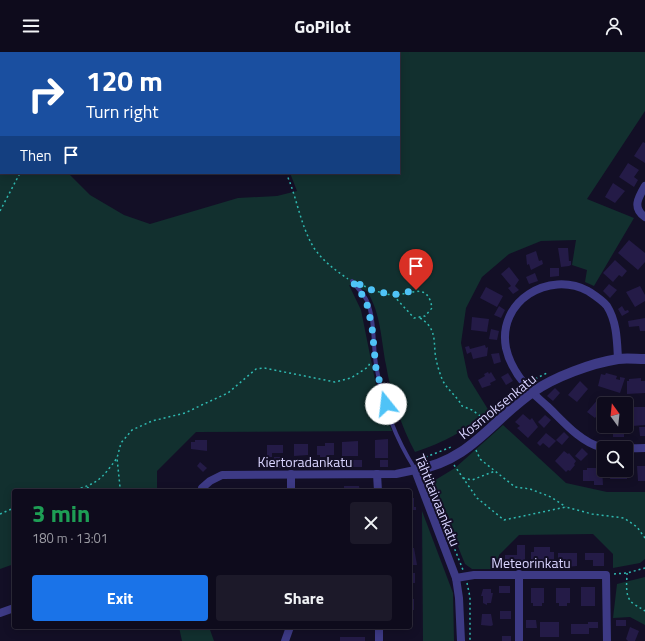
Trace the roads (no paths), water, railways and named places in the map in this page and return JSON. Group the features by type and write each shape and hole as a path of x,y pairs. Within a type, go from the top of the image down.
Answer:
{"street":[{"path":"645,186 637,200 636,207 645,217"},
{"path":"618,359 614,320 606,305 581,287 567,283 545,286 536,289 527,295 514,309 506,328 506,347 511,364 532,393 592,444 608,448 645,448"},
{"name":"Kosmoksenkatu","path":"415,470 451,458 474,444 532,393 546,384 599,363 618,359 645,359"},
{"name":"Kiertoradankatu","path":"202,489 210,481 222,475 396,474 415,470"},
{"name":"Tähtitaivaankatu","path":"415,470 456,578 459,598 461,641"},
{"path":"291,474 291,489"},
{"path":"377,474 378,489"},
{"path":"519,574 519,641"},
{"name":"Meteorinkatu","path":"456,578 474,575 519,574 606,575 607,641"},
{"path":"0,613 12,609"},
{"path":"285,641 289,629"},
{"path":"379,629 379,641"}],"lane":[{"name":"Tähtitaivaankatu","path":"352,281 366,300 372,327 380,383 390,418 403,448 415,470"}]}
